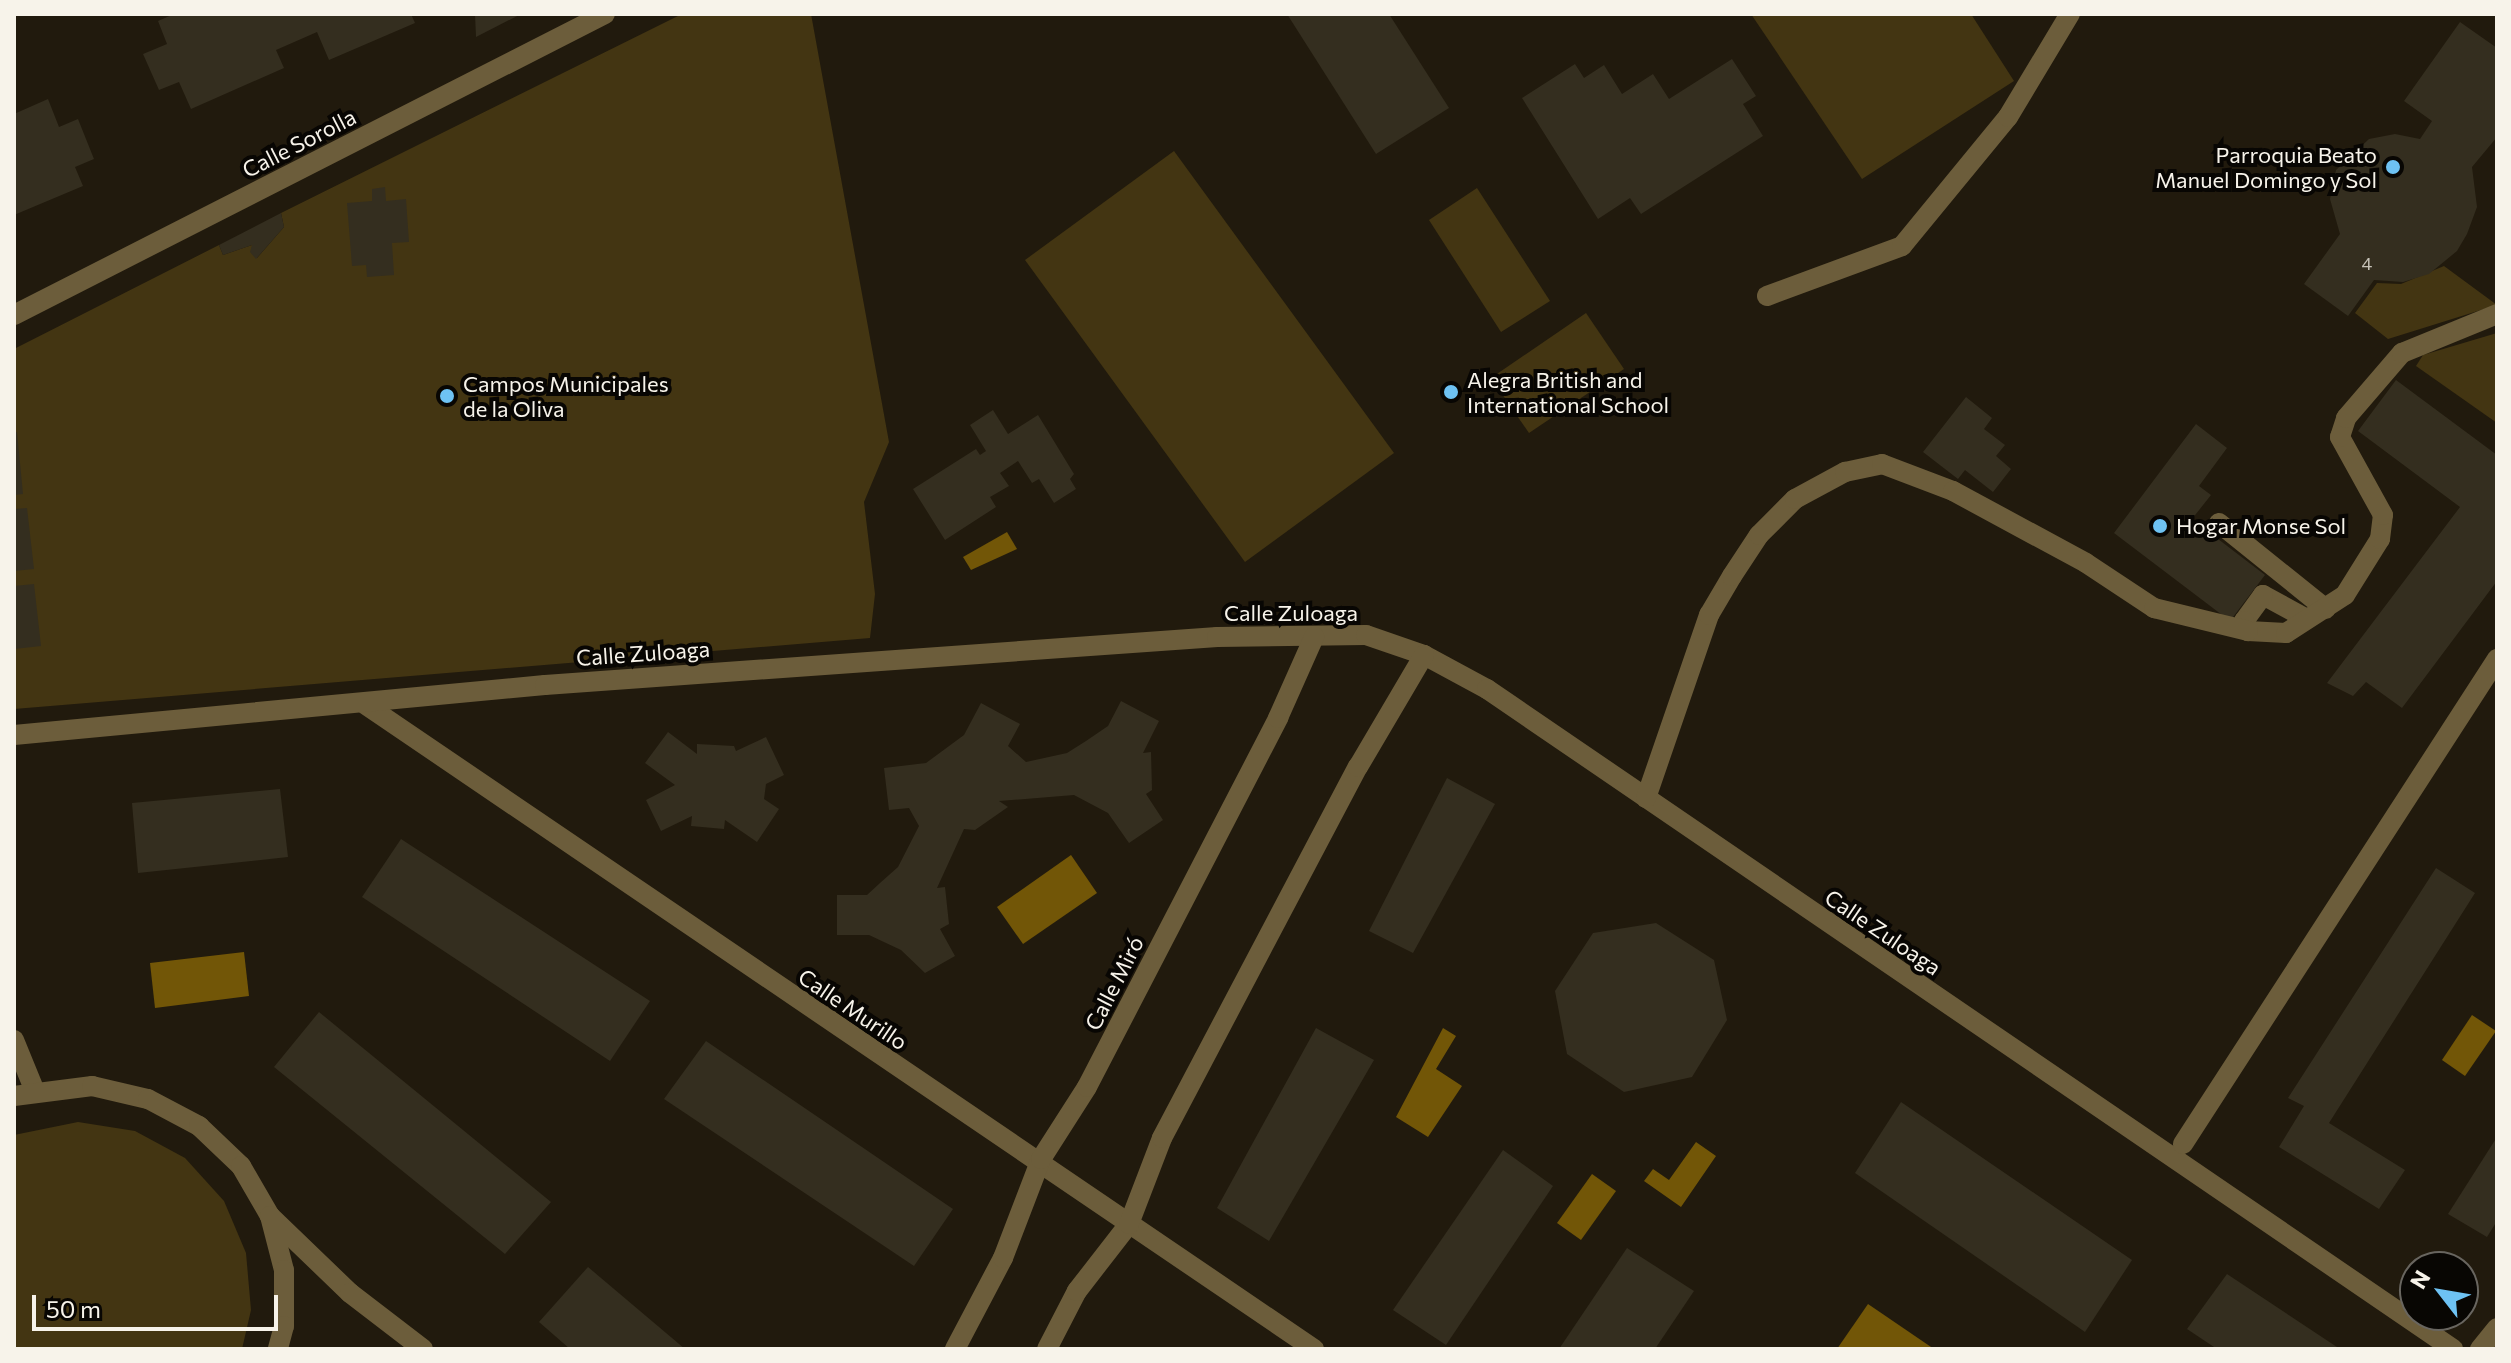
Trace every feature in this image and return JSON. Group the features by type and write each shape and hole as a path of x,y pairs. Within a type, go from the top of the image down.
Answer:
{"street":[{"name":"Calle Sorolla","path":"14,315 605,14"},
{"path":"1767,296 1902,246 2008,117 2070,14"},
{"path":"1646,798 1709,615 1759,535 1795,499 1845,472 1882,464 1953,491 2086,563 2154,608 2248,631 2286,633 2345,595 2375,549 2383,515 2344,450 2340,437 2346,418 2402,353 2497,314"},
{"path":"2219,523 2326,609"},
{"path":"2248,631 2244,621 2263,595 2282,610 2305,618"},
{"name":"Calle Zuloaga","path":"14,735 366,705 457,691 1217,637 1366,635 1424,655 1487,689 2453,1349"},
{"name":"Calle Miró","path":"955,1349 1003,1258 1041,1159 1087,1087 1278,718 1314,637"},
{"path":"1047,1349 1077,1291 1129,1224 1162,1138 1358,767 1424,655"},
{"path":"2183,1144 2497,659"},
{"name":"Calle Murillo","path":"366,705 992,1133 1041,1159 1129,1224 1314,1349"},
{"path":"14,1040 24,1092 92,1086 134,1096 199,1126 241,1166 270,1216 284,1270 284,1326 278,1349"},
{"path":"270,1216 350,1293 423,1349"},
{"path":"2480,1349 2497,1328"}],"shaded area":[{"name":"Campos Municipales de la Oliva","path":"682,14 811,14 889,442 864,502 875,594 870,638 14,709 14,349 219,245 223,255 252,245 257,258 284,227 281,213"},
{"path":"1751,14 1971,14 2014,81 1862,179"},
{"path":"1174,151 1394,453 1245,562 1025,260"},
{"path":"1477,188 1550,301 1501,332 1429,220"},
{"path":"2444,266 2497,305 2388,339 2355,313 2377,283 2401,284"},
{"path":"1586,313 1624,369 1529,433 1491,378"},
{"path":"2497,333 2497,423 2416,366 2423,355"},
{"path":"1007,532 1017,549 971,570 963,557"},
{"path":"1071,855 1097,893 1023,944 997,907"},
{"path":"244,952 249,996 155,1008 150,963"},
{"path":"2472,1015 2496,1031 2465,1076 2442,1060"},
{"path":"1443,1028 1456,1036 1436,1069 1462,1086 1428,1137 1396,1117"},
{"path":"78,1122 135,1131 185,1158 224,1201 246,1253 251,1310 242,1349 14,1349 14,1135"},
{"path":"1696,1142 1716,1156 1681,1207 1644,1181 1653,1169 1669,1180"},
{"path":"1592,1174 1616,1191 1581,1240 1557,1223"},
{"path":"1868,1304 1934,1349 1837,1349"}],"building":[{"path":"174,14 411,14 415,23 329,60 317,32 276,50 284,68 191,109 179,82 159,90 143,54 167,44 158,21"},
{"path":"475,14 521,14 476,37"},
{"path":"1287,14 1389,14 1449,108 1376,154"},
{"name":"Parroquia Beato Manuel Domingo y Sol","path":"2460,22 2497,48 2497,137 2472,167 2477,207 2467,234 2457,251 2429,274 2403,282 2374,280 2348,316 2304,284 2340,234 2330,199 2336,170 2369,139 2395,134 2420,139 2432,121 2404,101"},
{"path":"1732,59 1756,96 1743,104 1763,136 1641,214 1630,198 1598,219 1522,98 1575,64 1584,78 1604,65 1622,94 1653,74 1669,99"},
{"path":"48,99 59,127 78,119 94,159 75,167 83,186 14,215 14,114"},
{"path":"385,187 386,201 406,199 409,242 392,243 394,275 367,277 366,265 352,266 347,203 372,201 372,189"},
{"path":"281,213 284,227 256,259 250,252 252,245 223,255 219,245"},
{"path":"2396,380 2497,455 2497,581 2402,708 2366,682 2353,696 2327,683 2460,507 2358,431"},
{"path":"1966,397 1992,418 1984,429 2005,445 1996,456 2011,469 1993,492 1965,470 1958,479 1923,452"},
{"path":"993,410 1008,434 1038,415 1074,474 1070,479 1076,489 1054,503 1039,479 1032,483 1018,461 1000,473 1009,486 990,497 996,507 945,540 913,489 976,449 980,455 986,451 970,425"},
{"name":"Hogar Monse Sol","path":"2196,424 2227,448 2199,486 2211,495 2192,519 2265,575 2230,621 2114,533"},
{"path":"17,432 23,494 14,495 14,433"},
{"path":"27,508 34,569 14,571 14,509"},
{"path":"34,584 41,646 14,649 14,586"},
{"path":"1121,701 1159,721 1143,753 1151,752 1152,790 1146,794 1163,820 1129,843 1108,813 1074,795 999,801 1008,807 975,830 964,829 937,888 945,887 949,924 940,929 955,956 925,973 901,950 869,935 837,935 837,895 867,895 898,867 919,826 909,808 889,810 884,768 926,763 964,735 981,703 1020,724 1008,746 1026,762 1067,753 1086,741 1108,726"},
{"path":"668,732 697,754 697,744 734,746 736,751 766,737 784,775 766,784 764,799 779,809 757,842 725,820 724,829 691,826 692,816 661,831 646,800 675,785 645,763"},
{"path":"1447,778 1495,804 1413,953 1369,931"},
{"path":"280,789 288,857 138,873 132,803"},
{"path":"401,839 650,1001 610,1061 362,897"},
{"path":"2436,868 2475,893 2329,1123 2405,1170 2379,1209 2279,1147 2304,1106 2288,1098"},
{"path":"1656,923 1714,960 1727,1020 1692,1077 1624,1092 1567,1054 1555,991 1593,933"},
{"path":"319,1012 551,1202 505,1254 274,1067"},
{"path":"1316,1028 1374,1060 1269,1241 1217,1208"},
{"path":"706,1041 953,1209 914,1266 664,1099"},
{"path":"1901,1102 2132,1260 2085,1332 1855,1173"},
{"path":"2497,1137 2497,1221 2487,1237 2448,1214"},
{"path":"1503,1150 1553,1186 1446,1345 1393,1310"},
{"path":"1627,1248 1694,1291 1655,1349 1559,1349"},
{"path":"588,1267 685,1349 570,1349 539,1322"},
{"path":"2227,1274 2340,1349 2217,1349 2187,1329"}],"place":[{"name":"Parroquia Beato Manuel Domingo y Sol","path":"2393,167"},
{"name":"Alegra British and International School","path":"1451,392"},
{"name":"Campos Municipales de la Oliva","path":"447,396"},
{"name":"Hogar Monse Sol","path":"2160,526"}]}
